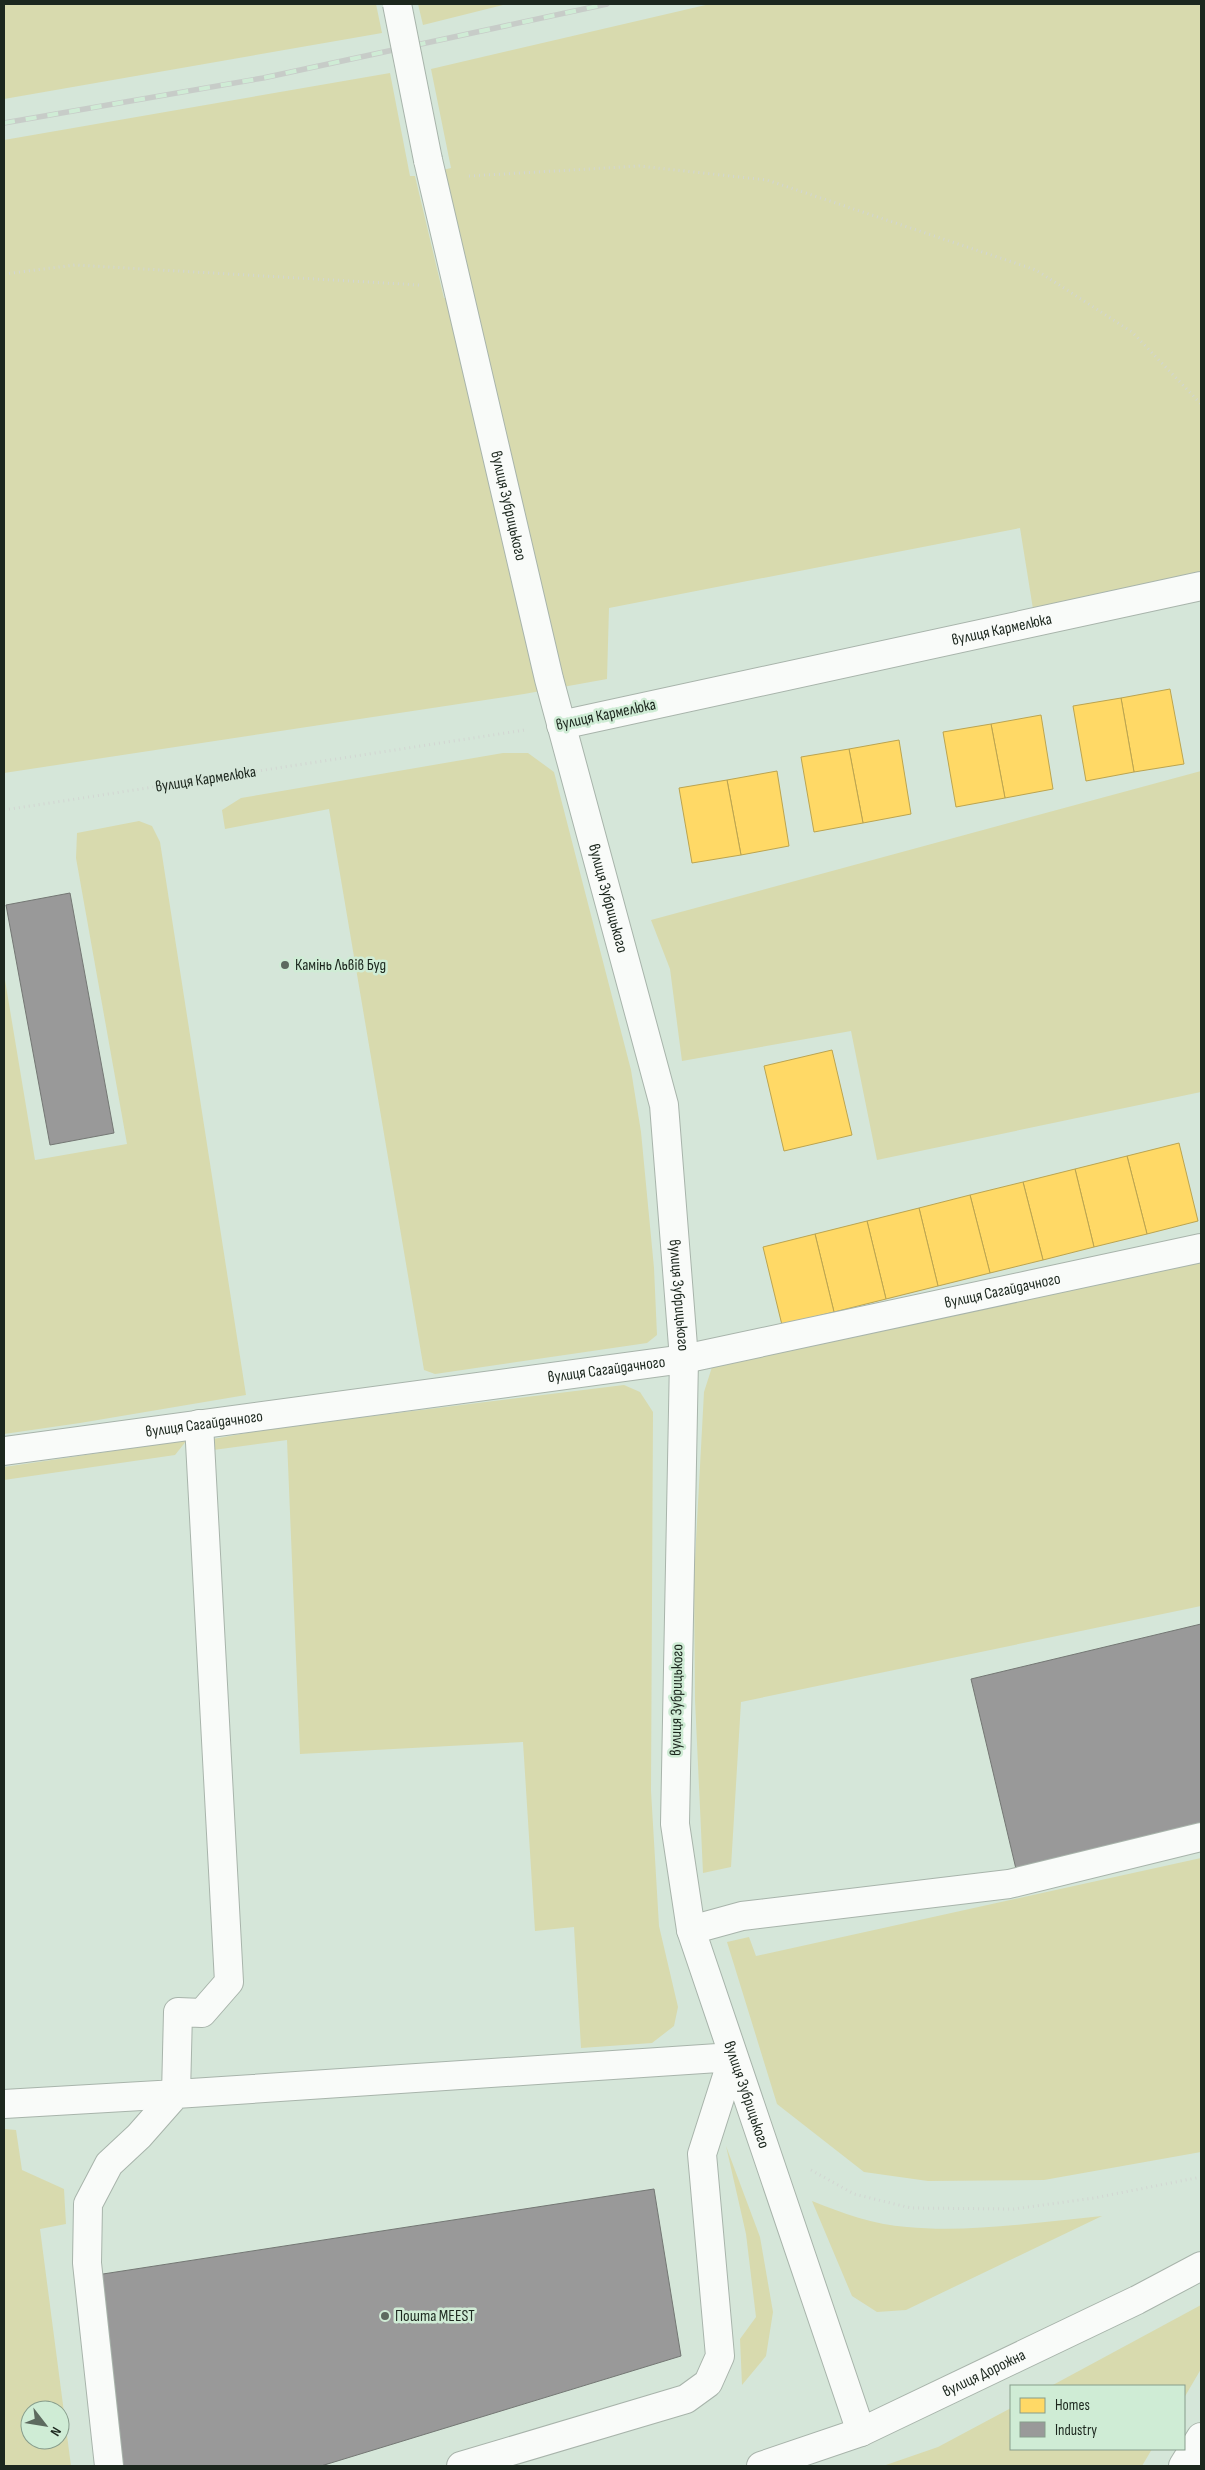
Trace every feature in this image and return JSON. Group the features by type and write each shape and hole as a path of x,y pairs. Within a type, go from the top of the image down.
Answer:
{"street":[{"name":"вулиця Зубрицького","path":"397,4 430,169 548,679 664,1105 684,1359 675,1824 691,1930 732,2057 861,2432"},
{"name":"вулиця Кармелюка","path":"561,725 1201,586"},
{"name":"вулиця Сагайдачного","path":"4,1451 684,1359 1201,1248"},
{"path":"110,2466 87,2263 88,2204 109,2164 139,2136 176,2094 178,2012 202,2013 229,1982 199,1424"},
{"path":"691,1930 742,1916 1009,1884 1201,1837"},
{"path":"4,2104 732,2057 702,2154 720,2356 708,2383 686,2399 461,2466"},
{"name":"вулиця Дорожна","path":"761,2466 861,2432 1137,2300 1201,2266"},
{"path":"1183,2466 1201,2437"}],"path":[{"path":"430,169 639,166 767,180 1036,270 1132,332 1201,404"},
{"path":"4,274 75,265 457,287"},
{"name":"вулиця Кармелюка","path":"4,810 561,725"},
{"path":"806,2167 854,2194 911,2208 1014,2209 1094,2198 1201,2177"}],"green space":[{"path":"4,4 376,4 382,33 4,99"},
{"path":"418,4 507,4 423,25"},
{"path":"710,4 1201,4 1201,575 1033,609 1020,528 609,608 607,679 524,694 4,773 4,140 390,73 410,176 415,176 444,298 472,298 439,171 451,168 431,69"},
{"path":"503,753 528,753 554,772 631,1070 641,1132 654,1268 657,1335 647,1343 435,1374 424,1370 329,809 225,829 222,810 241,798"},
{"path":"1201,771 1201,1092 877,1160 851,1031 682,1061 670,969 651,920"},
{"path":"139,821 152,826 160,842 246,1395 4,1434 4,974 35,1160 127,1144 76,858 77,833"},
{"path":"1201,1261 1201,1606 741,1702 731,1867 703,1873 695,1700 694,1578 704,1392 712,1367"},
{"path":"624,1385 640,1392 653,1412 651,1791 659,1926 678,2007 674,2026 652,2043 581,2048 574,1927 535,1931 523,1742 300,1754 287,1440 206,1451 213,1439 275,1428"},
{"path":"187,1440 175,1455 4,1480 4,1467"},
{"path":"1201,1858 1201,2152 1044,2180 928,2181 864,2172 777,2104 727,1942 749,1937 756,1956"},
{"path":"4,2129 16,2130 22,2170 64,2189 66,2224 40,2229 62,2400 20,2400 20,2450 69,2450 71,2466 4,2466"},
{"path":"726,2146 760,2237 773,2312 766,2356 742,2385 740,2339 756,2317 746,2234"},
{"path":"812,2201 870,2221 895,2226 931,2228 980,2228 1102,2216 906,2310 877,2312 852,2296"},
{"path":"1201,2305 1201,2369 1185,2396 1185,2385 1053,2385"},
{"path":"1010,2409 1010,2450 1151,2450 1142,2466 883,2466 938,2447"}],"building: Homes":[{"path":"1170,689 1184,764 1134,772 1121,698"},
{"path":"1121,698 1134,772 1086,781 1073,706"},
{"path":"1041,715 1053,789 1005,798 991,724"},
{"path":"991,724 1005,798 956,807 943,732"},
{"path":"899,740 911,814 863,823 849,749"},
{"path":"849,749 863,823 814,832 801,757"},
{"path":"777,771 789,846 741,855 727,780"},
{"path":"727,780 741,855 692,863 679,788"},
{"path":"832,1050 852,1135 784,1151 764,1066"},
{"path":"1179,1143 1198,1221 1147,1234 1127,1156"},
{"path":"1127,1156 1147,1234 1094,1247 1075,1169"},
{"path":"1075,1169 1094,1247 1043,1260 1023,1182"},
{"path":"1023,1182 1043,1260 990,1273 970,1195"},
{"path":"970,1195 990,1273 938,1286 919,1208"},
{"path":"919,1208 938,1286 886,1299 867,1221"},
{"path":"867,1221 886,1299 834,1312 815,1234"},
{"path":"815,1234 834,1312 782,1325 763,1247"}],"building: Industry":[{"path":"70,893 114,1133 50,1145 6,905"},
{"path":"1201,1624 1201,1825 1016,1869 971,1679"},
{"name":"Пошта MEEST","path":"654,2189 681,2356 321,2466 117,2466 90,2276"}],"railway":[{"path":"4,123 263,78 607,4"}],"place":[{"name":"Камінь Львів Буд","path":"285,965"},
{"name":"Пошта MEEST","path":"385,2316"}]}
